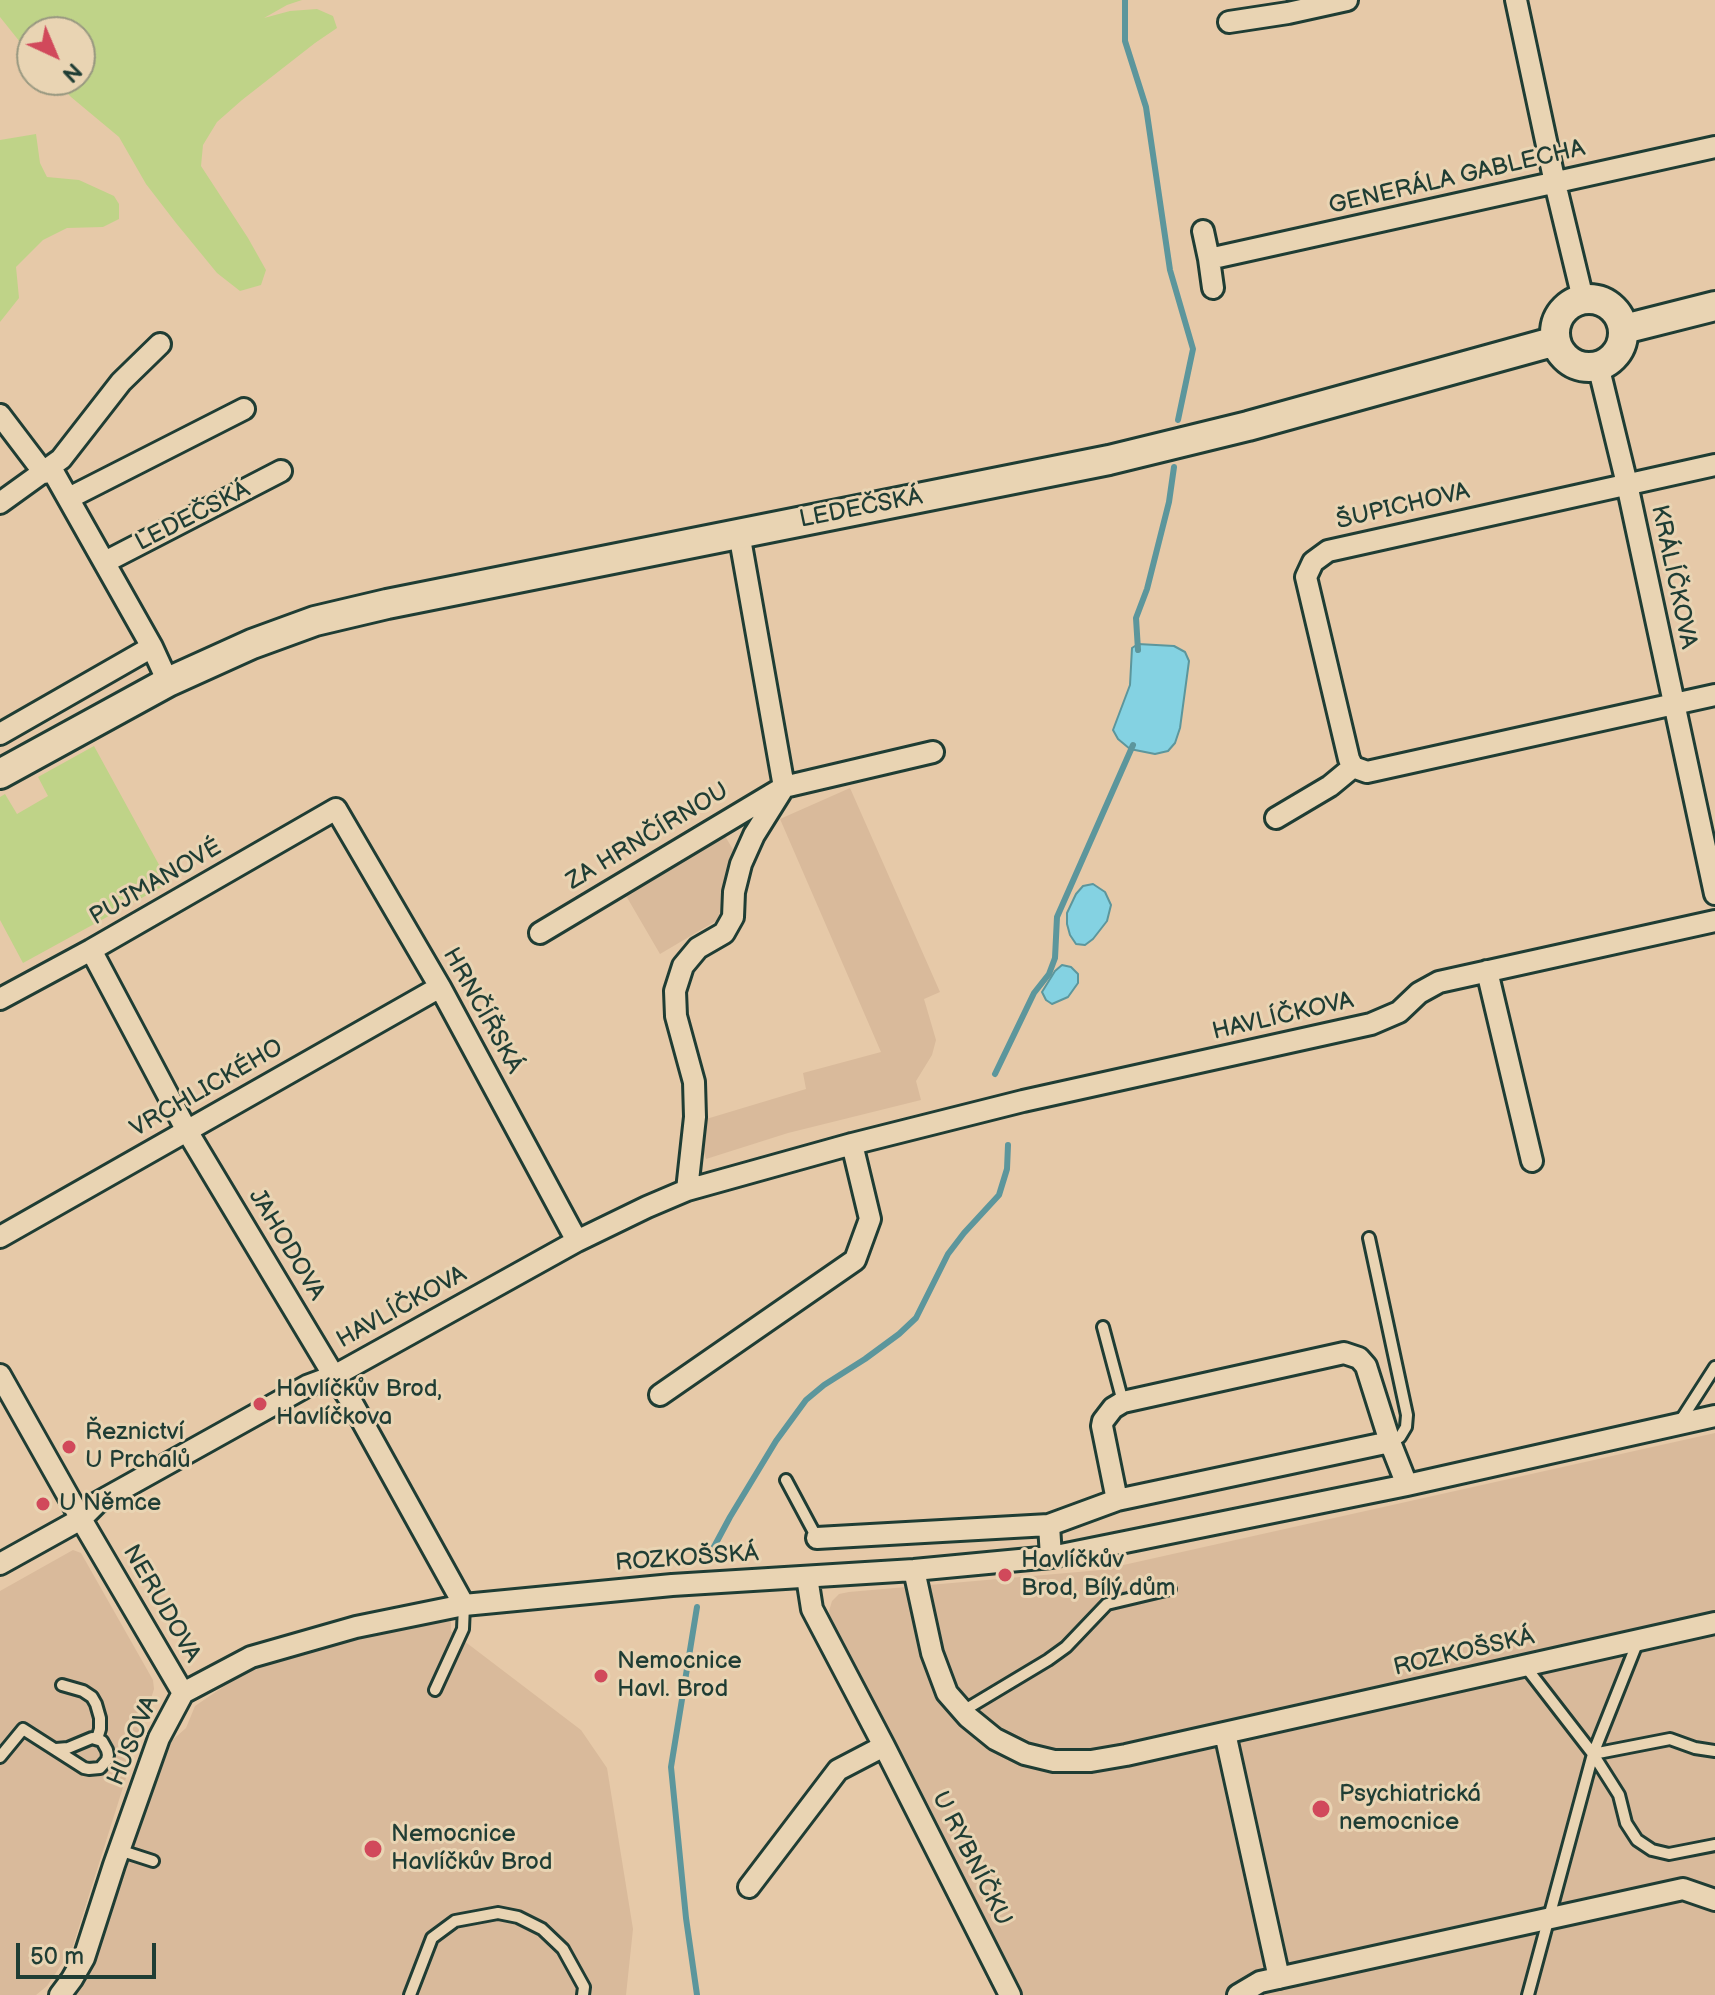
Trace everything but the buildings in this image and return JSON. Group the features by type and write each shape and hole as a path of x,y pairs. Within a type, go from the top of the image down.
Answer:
{"main road":[{"path":"1583,299 1593,299 1612,307 1624,329 1616,354 1608,361 1588,367 1568,359 1556,341 1558,319 1564,310 1583,299"},
{"path":"1624,329 1715,306"},
{"name":"LEDEČSKÁ","path":"0,774 168,682 252,644 315,621 1109,460 1248,426 1556,341"}],"street":[{"path":"1229,22 1347,0"},
{"path":"1516,0 1583,299"},
{"name":"GENERÁLA GABLECHA","path":"1209,259 1715,147"},
{"path":"1203,231 1213,288"},
{"path":"0,503 47,470 74,445 121,382 160,344"},
{"name":"KRÁLÍČKOVA","path":"1598,365 1627,484 1715,894"},
{"path":"69,498 244,409"},
{"name":"LEDEČSKÁ","path":"0,415 69,498 152,647 168,682"},
{"name":"ŠUPICHOVA","path":"1353,767 1306,577 1313,562 1328,551 1715,465"},
{"name":"LEDEČSKÁ","path":"105,562 281,471"},
{"path":"687,1190 695,1117 694,1082 676,1016 675,991 683,966 698,948 724,933 733,917 734,892 741,864 754,835 784,787 739,533"},
{"path":"0,734 152,647"},
{"path":"1276,818 1330,786 1353,767 1367,772 1715,695"},
{"name":"ZA HRNČÍRNOU","path":"540,933 784,787 933,752"},
{"name":"PUJMANOVÉ","path":"0,999 336,809"},
{"name":"HRNČÍŘSKÁ","path":"336,809 440,987 577,1241"},
{"name":"HAVLÍČKOVA","path":"0,1564 81,1519 97,1503 307,1386 334,1376 577,1241 687,1190 1023,1101 1371,1024 1399,1012 1431,985 1715,921"},
{"name":"JAHODOVA","path":"91,950 187,1131 351,1401 464,1605"},
{"path":"1487,971 1532,1161"},
{"name":"VRCHLICKÉHO","path":"0,1237 440,987"},
{"path":"660,1395 855,1260 870,1219 852,1144"},
{"path":"1117,1500 1102,1426 1113,1408 1123,1402 1344,1353 1359,1358 1366,1366 1407,1485"},
{"name":"NERUDOVA","path":"0,1375 183,1693"},
{"name":"ROZKOŠSKÁ","path":"464,1605 672,1585 914,1570 1051,1557 1407,1485 1715,1416"},
{"path":"817,1538 1049,1525 1117,1500 1390,1442"},
{"path":"1049,1525 1051,1557"},
{"name":"ROZKOŠSKÁ","path":"914,1570 932,1653 947,1693 962,1711 995,1739 1025,1754 1054,1761 1091,1761 1126,1755 1715,1623"},
{"name":"U RYBNÍČKU","path":"807,1577 812,1609 1010,1995"},
{"name":"HUSOVA","path":"60,1995 84,1958 159,1738 183,1693 251,1657 356,1627 464,1605"},
{"path":"1225,1733 1279,1978"},
{"path":"749,1887 838,1770 884,1746"},
{"path":"1238,1995 1260,1982 1683,1889 1715,1900"}],"lane":[{"path":"1369,1238 1407,1415 1406,1427 1400,1437 1390,1442"},
{"path":"1103,1327 1123,1402"},
{"path":"1678,1424 1715,1367"},
{"path":"786,1480 817,1538"},
{"path":"962,1711 1066,1647 1107,1604 1170,1589"},
{"path":"435,1690 463,1629 464,1605"},
{"path":"1528,1995 1593,1754 1638,1640"},
{"path":"1525,1666 1593,1754 1619,1795 1626,1823 1637,1840 1652,1850 1669,1854 1715,1845"},
{"path":"62,1685 92,1697 100,1718 97,1739"},
{"path":"0,1757 23,1729 84,1768 95,1769 104,1764 108,1755 105,1745 97,1739 56,1749"},
{"path":"1593,1754 1670,1739 1715,1751"},
{"path":"119,1850 153,1861"},
{"path":"410,1995 432,1938 455,1921 498,1913 518,1917 542,1929 563,1949 584,1987 583,1995"}],"shaded area":[{"path":"850,788 940,992 924,999 936,1040 932,1055 916,1081 921,1100 788,1133 706,1159 701,1144 703,1120 806,1089 803,1073 881,1052 780,819"},
{"path":"725,836 738,858 726,915 660,954 625,894"},
{"name":"Psychiatrická nemocnice","path":"1715,1433 1715,1995 1022,1995 831,1623 829,1611 832,1601 839,1594 1101,1570"},
{"path":"73,1550 81,1553 153,1680 154,1689 72,1949 47,1986 36,1995 0,1995 0,1591"},
{"name":"Nemocnice Havlíčkův Brod","path":"451,1621 451,1631 581,1730 607,1768 633,1929 626,1995 71,1995 90,1970 152,1768 169,1743 186,1728 195,1706 251,1668 367,1635"}],"green space":[{"path":"0,0 302,0 264,18 290,11 317,9 333,16 337,28 242,100 217,122 203,145 201,166 266,270 261,285 240,291 217,273 146,184 119,137 70,96 96,96 96,16 16,16 16,37 0,17"},
{"path":"36,134 40,163 47,177 79,180 114,196 119,204 119,219 103,227 67,228 43,240 16,267 19,298 0,322 0,140"},
{"path":"94,746 169,883 23,963 0,920 0,797 5,794 17,814 48,796 38,777"}],"water":[{"path":"1138,644 1174,646 1185,652 1189,661 1180,728 1175,743 1168,751 1155,754 1130,749 1113,730 1130,685 1132,648"},
{"path":"1093,884 1105,892 1111,905 1107,921 1085,945 1076,944 1070,935 1067,913 1083,886"},
{"path":"1062,965 1071,967 1078,974 1078,983 1068,997 1052,1004 1042,992"}],"waterway":[{"path":"1125,0 1125,41 1146,107 1170,270 1193,349 1178,420"},
{"path":"1138,650 1136,618 1147,589 1169,502 1174,467"},
{"path":"995,1074 1034,993 1049,974 1055,958 1057,917 1133,745"},
{"path":"708,1558 776,1441 806,1400 899,1334 916,1318 948,1254 999,1195 1007,1169 1008,1145"},
{"path":"697,1607 671,1767 697,1995"}],"place":[{"name":"Havlíčkův Brod, Havlíčkova","path":"260,1404"},
{"name":"Řeznictví U Prchalů","path":"69,1447"},
{"name":"U Němce","path":"43,1504"},
{"name":"Havlíčkův Brod, Bílý dům","path":"1005,1575"},
{"name":"Nemocnice Havl. Brod","path":"601,1676"},
{"name":"Psychiatrická nemocnice","path":"1321,1809"},
{"name":"Nemocnice Havlíčkův Brod","path":"373,1849"}]}
